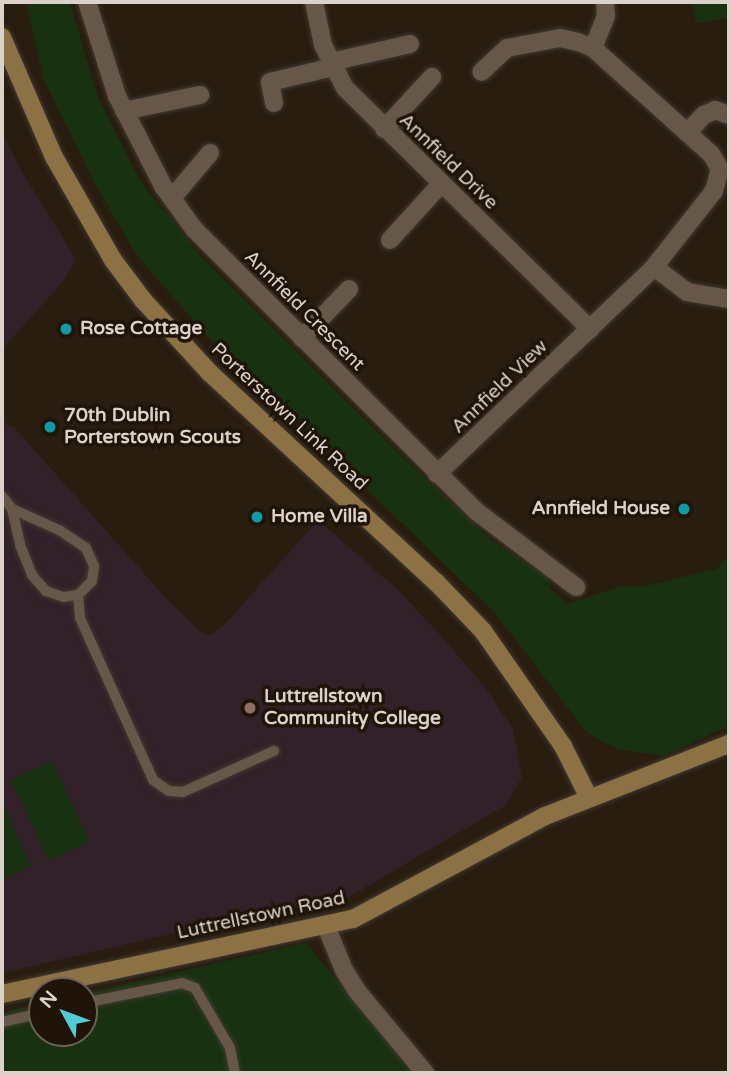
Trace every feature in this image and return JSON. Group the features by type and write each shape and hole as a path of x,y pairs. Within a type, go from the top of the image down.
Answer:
{"street":[{"name":"Annfield Crescent","path":"87,2 124,111 172,198 194,229 486,519 576,587"},
{"name":"Annfield Drive","path":"314,2 323,45 345,88 590,329"},
{"path":"593,48 606,16 605,2"},
{"name":"Porterstown Link Road","path":"2,37 54,157 113,260 143,300 210,373 436,582 483,631 563,746 589,798"},
{"path":"481,72 507,48 560,38 593,48 687,133 704,115 715,110 725,111 729,115"},
{"path":"274,103 270,82 410,44"},
{"path":"384,129 432,77"},
{"path":"124,111 200,95"},
{"name":"Annfield View","path":"438,474 654,267 714,191 720,169 711,154 687,133"},
{"path":"172,198 210,153"},
{"path":"390,240 442,184"},
{"path":"654,267 687,292 729,299"},
{"path":"302,338 349,289"},
{"name":"Luttrellstown Road","path":"2,993 353,919 392,901 545,816 729,744"},
{"path":"326,926 344,970 357,990 425,1073"}],"lane":[{"path":"2,496 12,509 20,545 32,575 46,591 63,597 78,595 92,581 94,566 86,548 60,530 12,509"},
{"path":"78,595 80,618 153,780 169,791 183,792 274,751"},
{"path":"98,1000 182,983 195,988 230,1048 235,1073"},
{"path":"2,1022 28,1016"}],"shaded area":[{"path":"2,132 22,172 76,259 66,278 2,350"},
{"name":"Luttrellstown Community College","path":"2,403 7,426 14,427 164,596 202,633 211,635 228,621 318,520 397,589 444,639 484,686 513,729 522,777 506,805 342,901 236,919 2,973"}],"green space":[{"path":"26,2 70,2 97,95 140,181 200,255 407,461 492,541 549,577 550,589 568,604 622,586 646,586 717,569 729,555 729,726 663,756 618,749 588,734 496,614 225,356 139,258 94,182 44,80"},
{"path":"692,2 729,2 729,18 696,23"},
{"path":"52,761 90,842 49,861 11,780"},
{"path":"2,801 31,867 2,880"},
{"path":"306,943 413,1073 2,1073 2,1012 28,1006 28,1047 98,1047 98,990"}],"place":[{"name":"Rose Cottage","path":"66,329"},
{"name":"70th Dublin Porterstown Scouts","path":"50,427"},
{"name":"Annfield House","path":"684,509"},
{"name":"Home Villa","path":"257,517"},
{"name":"Luttrellstown Community College","path":"250,708"}]}
